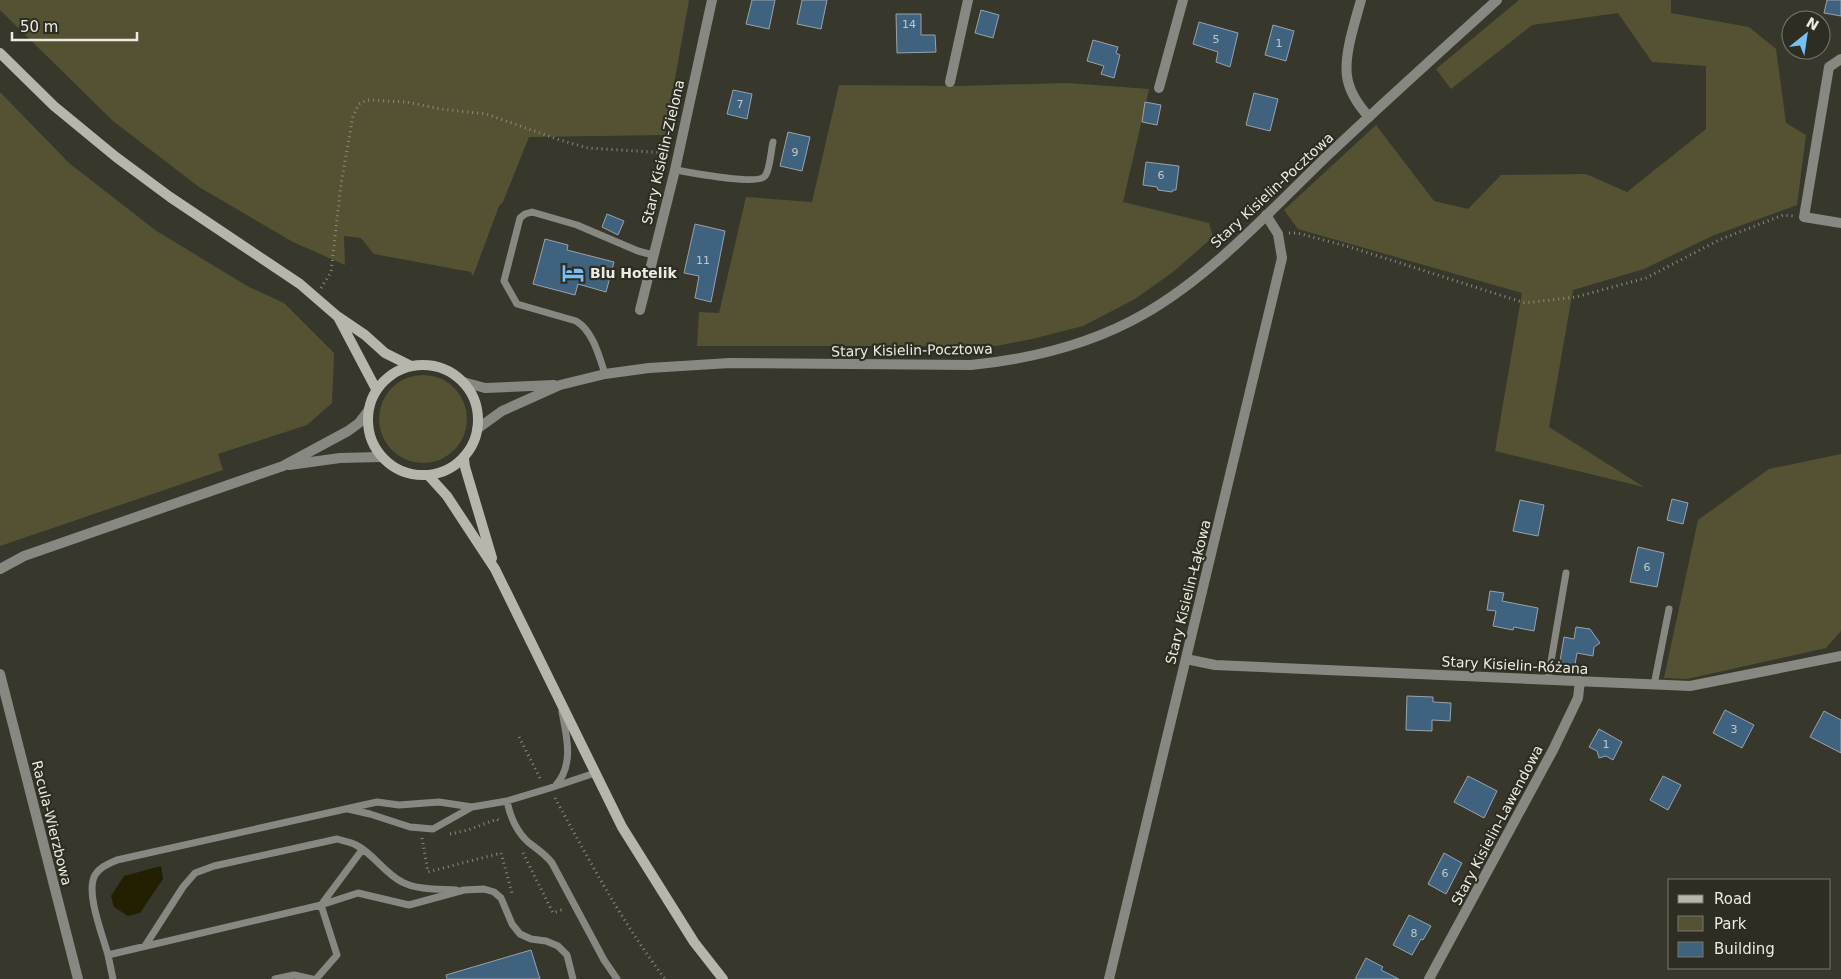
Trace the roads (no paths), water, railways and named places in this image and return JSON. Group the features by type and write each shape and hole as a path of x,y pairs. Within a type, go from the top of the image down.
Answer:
{"main road":[{"path":"0,53 54,106 116,157 170,197 300,284 337,316 365,335 385,353 411,366"},
{"path":"337,316 376,389"},
{"path":"428,365 452,373 463,382 473,396 478,414 474,442 464,459 443,473 428,475 410,474 399,470 381,457 369,438 368,411 371,398 376,389 389,375 411,366 428,365"},
{"path":"464,459 494,568"},
{"path":"428,475 447,496 494,568 594,773 632,843 694,942 723,979"}],"street":[{"name":"Stary Kisielin-Zielona","path":"640,310 675,170 712,0"},
{"path":"950,82 968,0"},
{"path":"1159,88 1183,0"},
{"path":"1360,0 1348,56 1347,76 1351,91 1368,117"},
{"name":"Stary Kisielin-Pocztowa","path":"477,429 502,411 560,385 605,374 649,368 730,364 971,365 1039,356 1102,334 1143,314 1196,278 1368,117 1497,0"},
{"path":"1841,59 1829,67 1804,217 1841,223"},
{"name":"Stary Kisielin-Łąkowa","path":"1108,979 1282,258 1278,234 1266,214"},
{"name":"Stary Kisielin-Pocztowa","path":"463,382 485,388 560,385"},
{"path":"0,569 24,556 283,466 348,432 359,423 368,411"},
{"path":"283,466 340,458 381,457"},
{"name":"Stary Kisielin-Różana","path":"1186,659 1215,665 1690,686 1841,656"},
{"name":"Racula-Wierzbowa","path":"0,674 78,979"},
{"name":"Stary Kisielin-Lawendowa","path":"1429,979 1553,750 1578,698 1580,681"}],"lane":[{"path":"675,170 744,180 761,179 766,175 773,142"},
{"path":"605,374 588,332 583,326 576,321 517,304 504,281 520,218 532,212 541,214 577,225 638,251 654,255"},
{"path":"1548,679 1566,573"},
{"path":"1654,685 1669,609"},
{"path":"550,788 566,771 568,761 567,739 561,705"},
{"path":"346,809 370,814 410,827 433,828 472,807 506,801 594,773"},
{"path":"506,801 510,815 518,830 528,842 543,852 552,863 604,960 617,979"},
{"path":"113,979 91,892 94,876 103,866 117,860 377,802 398,804 439,802 472,807"},
{"path":"144,946 183,887 195,873 214,866 337,839 356,844 383,869 403,883 429,888 484,889 494,892 501,898 512,924 520,934 558,946 567,956 574,979"},
{"path":"321,905 362,850"},
{"path":"108,955 321,905 358,893 409,905 464,890"},
{"path":"316,979 337,955 321,905"},
{"path":"275,979 294,975 312,979"}],"place":[{"name":"Blu Hotelik","path":"573,273"}]}
